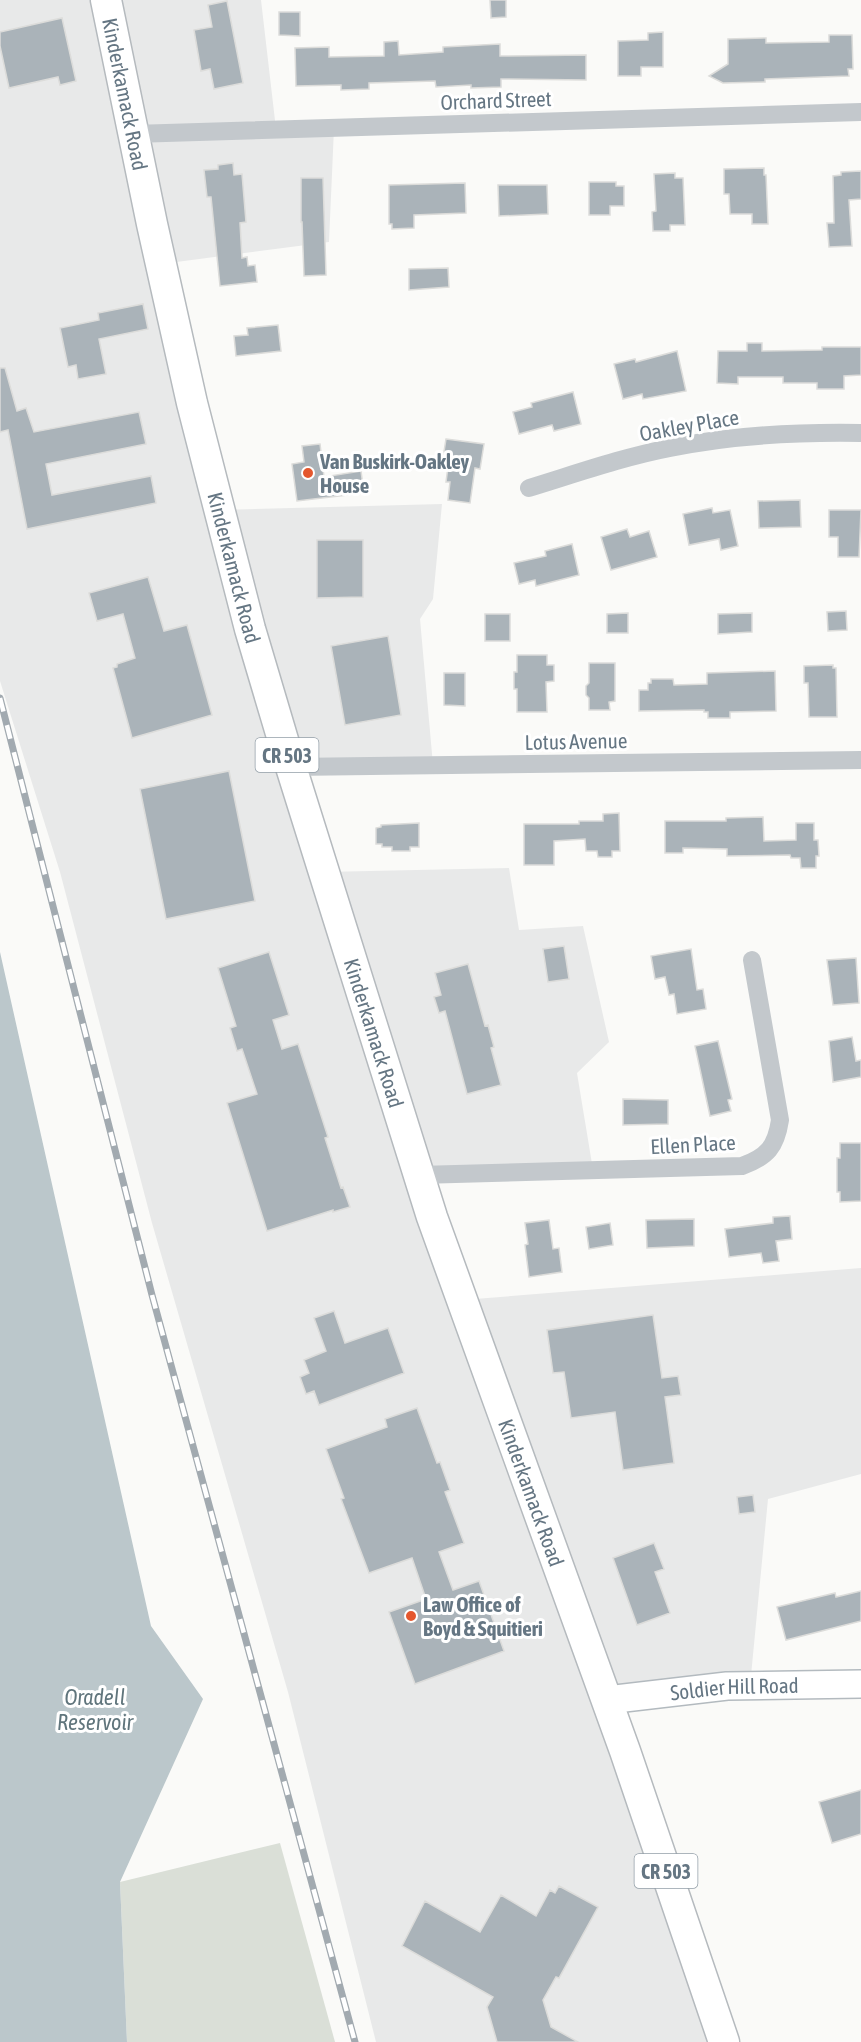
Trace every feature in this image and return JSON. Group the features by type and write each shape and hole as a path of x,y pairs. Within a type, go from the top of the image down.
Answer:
{"main road":[{"name":"Kinderkamack Road","path":"106,0 189,392 250,629 291,767 436,1228 607,1700 724,2042"}],"street":[{"name":"Orchard Street","path":"133,134 861,112"},
{"name":"Oakley Place","path":"529,488 668,448 706,441 766,435 861,433"},
{"name":"Lotus Avenue","path":"291,767 861,760"},
{"name":"Ellen Place","path":"419,1175 742,1166 758,1160 770,1149 778,1135 780,1120 752,960"},
{"name":"Soldier Hill Road","path":"607,1700 727,1686 861,1684"}],"shaded area":[{"path":"0,0 261,0 276,129 334,128 329,242 161,264 218,510 442,504 433,599 420,619 433,765 291,767 324,872 509,868 519,930 583,926 609,1042 577,1073 593,1170 419,1175 462,1300 861,1268 861,1474 768,1499 750,1686 608,1700 724,2042 376,2042 288,1692 152,1223 60,872 0,681"},
{"path":"280,1843 335,2042 127,2042 120,1882"}],"water":[{"name":"Oradell Reservoir","path":"0,952 151,1626 203,1699 120,1882 127,2042 0,2042"}],"building":[{"path":"490,0 506,0 506,17 491,18"},
{"path":"227,1 243,83 214,89 210,69 201,71 194,30 212,27 208,5"},
{"path":"279,12 300,12 300,36 279,35"},
{"path":"62,18 76,81 60,85 58,77 9,88 0,46 0,32"},
{"path":"663,32 663,67 641,67 641,76 618,76 618,41 648,40 648,33"},
{"path":"829,35 852,35 853,69 848,69 849,76 723,83 709,76 728,64 728,39 766,38 766,43 829,42"},
{"path":"398,41 399,55 443,52 443,47 500,44 500,56 586,55 586,80 501,79 501,87 471,88 471,85 436,87 435,81 369,83 369,89 341,90 341,85 296,86 295,48 329,47 329,57 384,56 384,42"},
{"path":"233,163 234,175 242,174 246,222 240,223 242,258 247,257 248,266 255,265 257,282 220,286 211,197 207,197 204,170 218,169 218,165"},
{"path":"764,168 768,224 752,224 752,214 730,214 729,194 724,194 724,169"},
{"path":"861,171 861,199 849,200 852,246 829,247 827,223 834,223 833,176 841,175 841,172"},
{"path":"675,173 675,178 683,178 685,225 670,225 670,231 653,231 652,212 656,211 654,174"},
{"path":"301,178 323,178 326,275 304,276"},
{"path":"589,182 616,182 616,186 624,186 624,206 610,206 610,215 589,215"},
{"path":"465,183 466,213 414,215 414,228 392,229 392,224 389,224 389,185"},
{"path":"498,185 547,185 548,214 499,216"},
{"path":"448,268 449,287 409,290 409,269"},
{"path":"143,304 148,329 99,339 106,374 78,379 76,365 68,367 60,328 99,320 98,313"},
{"path":"278,325 281,351 236,356 234,336 248,335 247,328"},
{"path":"747,343 762,343 762,351 861,347 861,375 844,376 844,389 817,389 817,383 783,383 783,377 738,377 738,384 717,383 718,351 747,351"},
{"path":"677,351 686,391 643,399 642,394 623,399 614,364 635,359 636,362"},
{"path":"0,368 5,368 17,411 26,408 34,432 139,412 146,444 46,464 52,495 151,476 156,503 27,529 8,430 0,432"},
{"path":"573,392 581,424 554,431 552,425 519,434 513,412 532,407 531,403"},
{"path":"446,439 484,444 480,469 475,468 470,503 448,500 450,482 446,482 449,459 443,458"},
{"name":"Van Buskirk-Oakley House","path":"320,444 324,477 361,471 364,493 297,501 292,464 304,462 302,446"},
{"path":"800,500 801,527 759,528 758,501"},
{"path":"712,508 713,513 730,510 738,546 721,550 719,539 689,545 683,514"},
{"path":"829,510 861,510 859,557 838,557 838,537 829,537"},
{"path":"627,529 630,537 649,531 657,557 611,570 601,537"},
{"path":"317,540 363,540 363,597 317,598"},
{"path":"572,544 579,575 536,586 535,580 519,584 514,563 546,556 545,551"},
{"path":"148,577 164,631 187,625 212,715 132,738 113,668 117,667 117,664 135,658 123,614 97,621 89,593"},
{"path":"846,611 847,630 828,631 827,612"},
{"path":"628,613 628,633 607,633 607,614"},
{"path":"752,613 752,632 718,634 718,614"},
{"path":"485,614 510,614 510,641 485,641"},
{"path":"388,636 401,715 345,725 331,646"},
{"path":"517,655 547,655 547,665 554,665 554,681 546,682 547,712 517,712 514,672 517,672"},
{"path":"589,663 615,663 615,701 609,702 610,710 589,710 586,686 589,683"},
{"path":"833,665 833,668 836,668 837,717 809,717 808,683 804,683 804,666"},
{"path":"775,671 776,711 730,712 730,718 708,718 708,712 704,710 639,711 639,690 648,690 648,683 651,683 651,679 673,679 674,685 707,684 707,673"},
{"path":"444,673 465,673 465,706 444,705"},
{"path":"229,771 255,901 166,919 140,789"},
{"path":"619,813 620,851 612,851 612,857 598,857 597,851 586,851 585,839 554,841 554,865 524,865 524,824 579,824 579,821 603,821 603,814"},
{"path":"763,817 764,841 796,840 796,823 814,823 814,840 818,840 819,856 816,856 816,868 801,868 800,858 791,858 790,855 727,856 727,849 683,848 683,853 665,853 665,821 726,821 726,818"},
{"path":"419,823 419,847 410,847 410,851 392,851 392,847 382,847 382,844 376,844 376,828 381,825"},
{"path":"564,946 569,979 548,982 543,949"},
{"path":"691,949 697,990 703,989 706,1009 677,1014 674,994 669,995 665,977 655,979 651,956"},
{"path":"269,952 289,1015 273,1020 282,1049 298,1044 328,1137 325,1138 341,1188 343,1187 350,1207 333,1212 333,1210 267,1231 227,1103 257,1094 242,1049 237,1051 230,1028 236,1026 218,968"},
{"path":"856,958 859,1003 833,1005 827,960"},
{"path":"468,964 485,1026 488,1025 494,1047 491,1048 501,1085 467,1094 445,1011 439,1013 434,997 441,995 435,973"},
{"path":"852,1037 856,1061 861,1060 861,1077 833,1082 829,1041"},
{"path":"718,1041 732,1099 728,1100 731,1111 710,1116 695,1046"},
{"path":"623,1099 668,1100 668,1124 623,1125"},
{"path":"840,1143 861,1143 861,1201 840,1202 840,1192 837,1192 837,1158 840,1158"},
{"path":"790,1216 792,1239 776,1241 779,1261 763,1263 761,1253 729,1257 725,1229 773,1223 773,1217"},
{"path":"694,1219 694,1246 647,1248 646,1220"},
{"path":"549,1220 553,1249 559,1248 562,1272 529,1277 525,1223"},
{"path":"610,1223 613,1245 589,1249 586,1227"},
{"path":"334,1311 345,1343 388,1328 404,1373 319,1405 314,1391 306,1394 300,1377 309,1373 304,1360 326,1351 314,1318"},
{"path":"653,1315 662,1378 678,1376 681,1395 665,1397 674,1463 623,1470 615,1412 571,1418 564,1372 553,1373 547,1330"},
{"path":"417,1408 437,1463 440,1462 450,1490 445,1492 464,1543 439,1552 453,1590 479,1581 504,1651 415,1684 389,1612 426,1599 412,1558 369,1573 341,1499 344,1498 326,1449 387,1427 385,1419"},
{"path":"753,1495 755,1512 739,1514 737,1497"},
{"path":"654,1543 664,1569 655,1572 670,1613 637,1625 613,1558"},
{"path":"861,1591 861,1621 786,1640 777,1607 835,1593 836,1597"},
{"path":"861,1790 861,1834 832,1843 819,1802"},
{"path":"559,1886 598,1907 559,1978 556,1977 543,2000 551,2027 578,2042 497,2042 487,2007 493,1997 402,1946 425,1901 480,1932 501,1895 536,1916 550,1890 555,1893"}],"railway":[{"path":"0,698 152,1295 355,2042"}],"place":[{"name":"Van Buskirk-Oakley House","path":"308,473"},
{"name":"Law Office of Boyd & Squitieri","path":"411,1616"}]}
